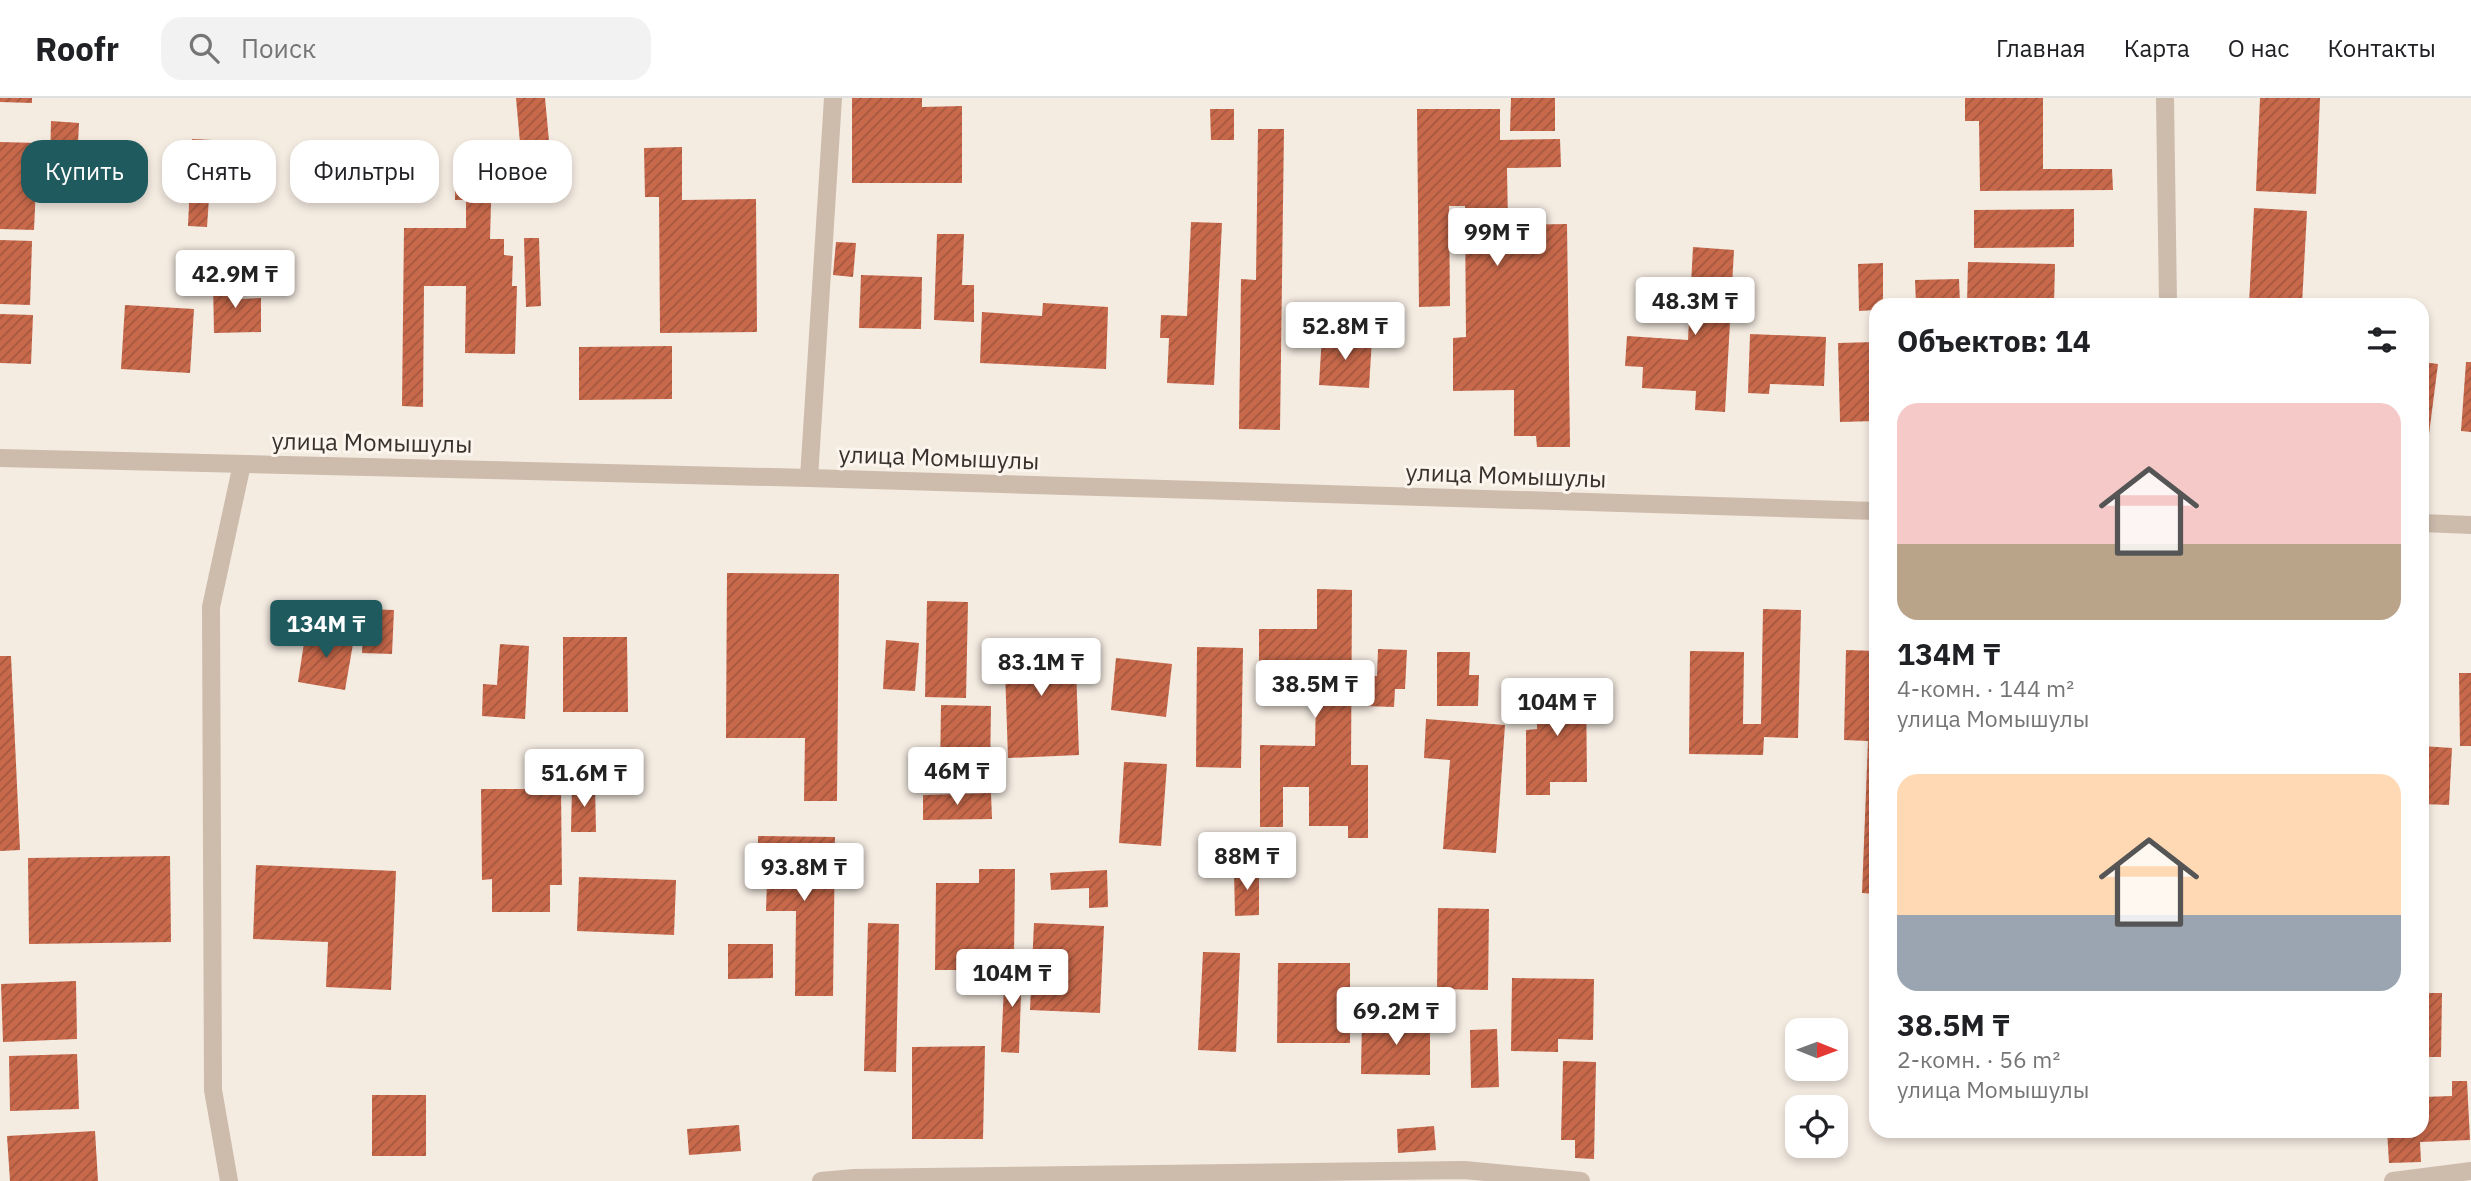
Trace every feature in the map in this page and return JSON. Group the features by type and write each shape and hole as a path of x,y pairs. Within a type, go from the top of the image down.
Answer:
{"street":[{"path":"809,478 833,98"},
{"path":"2165,98 2168,298"},
{"name":"улица Момышулы","path":"0,458 809,478 1869,511"},
{"path":"229,1181 213,1090 211,607 243,464"},
{"path":"2429,523 2471,524"},
{"path":"821,1181 881,1177 1464,1170 1581,1181"},
{"path":"2393,1181 2471,1171"}],"building":[{"path":"0,98 32,98 32,103 0,102"},
{"path":"516,98 545,98 549,140 520,140"},
{"path":"852,98 922,98 922,107 962,106 962,183 852,183"},
{"path":"1511,98 1555,98 1555,131 1510,131"},
{"path":"1965,98 2043,98 2043,169 2112,169 2113,190 1980,191 1979,121 1965,121"},
{"path":"2260,98 2320,98 2316,194 2256,191"},
{"path":"1210,109 1234,109 1234,140 1211,140"},
{"path":"1417,109 1500,109 1500,140 1560,139 1561,167 1507,168 1508,225 1567,224 1570,447 1537,447 1536,436 1514,436 1514,390 1453,391 1453,338 1466,337 1465,206 1449,206 1450,306 1419,307"},
{"path":"51,121 79,123 78,140 51,140"},
{"path":"1258,129 1284,129 1280,430 1239,429 1241,279 1256,280"},
{"path":"0,142 21,143 21,203 35,203 34,230 0,229"},
{"path":"682,147 682,200 756,199 757,332 660,333 659,197 645,197 644,148"},
{"path":"189,203 209,203 207,227 188,226"},
{"path":"466,203 491,203 490,239 504,239 504,255 513,256 512,286 517,286 515,354 465,353 466,286 424,286 423,407 402,406 404,228 466,228"},
{"path":"2254,208 2307,211 2302,298 2249,298"},
{"path":"2074,209 2074,247 1974,248 1974,210"},
{"path":"1191,222 1222,223 1214,385 1167,383 1169,338 1160,338 1161,315 1187,316"},
{"path":"937,234 964,234 962,285 974,285 974,322 934,320"},
{"path":"524,238 539,238 541,306 526,307"},
{"path":"0,240 32,241 30,305 0,304"},
{"path":"836,242 856,243 853,277 833,275"},
{"path":"1693,247 1734,250 1725,412 1695,410 1696,391 1642,388 1643,367 1625,366 1627,336 1688,340"},
{"path":"1968,262 2055,264 2054,298 1967,298"},
{"path":"1883,263 1883,298 1869,298 1869,310 1859,311 1858,264"},
{"path":"861,275 922,277 921,329 859,328"},
{"path":"1959,279 1960,298 1916,298 1915,280"},
{"path":"240,281 240,299 261,298 261,332 214,333 213,282"},
{"path":"1043,303 1108,307 1106,369 980,363 982,312 1042,316"},
{"path":"125,305 194,309 190,373 121,369"},
{"path":"0,314 33,315 31,364 0,363"},
{"path":"1750,334 1826,337 1824,386 1770,384 1769,394 1748,393"},
{"path":"1322,335 1372,338 1369,388 1319,385"},
{"path":"1869,342 1869,421 1840,422 1838,343"},
{"path":"672,346 672,399 579,400 579,347"},
{"path":"2466,362 2471,362 2471,432 2461,431"},
{"path":"2429,363 2438,364 2429,434"},
{"path":"727,573 839,574 837,801 804,801 805,738 726,738"},
{"path":"1317,589 1352,590 1351,765 1368,765 1368,838 1348,838 1348,826 1309,826 1309,787 1283,787 1283,827 1260,827 1260,745 1315,746 1316,695 1259,695 1259,629 1317,629"},
{"path":"927,601 968,602 966,698 925,697"},
{"path":"364,609 394,610 392,654 362,653"},
{"path":"1763,609 1801,610 1798,738 1764,737 1763,755 1689,754 1690,651 1744,652 1743,724 1761,724"},
{"path":"306,630 354,638 345,690 298,682"},
{"path":"563,637 627,637 628,712 563,712"},
{"path":"1075,638 1079,755 1008,758 1004,640"},
{"path":"886,640 919,643 915,691 883,689"},
{"path":"500,644 529,646 525,719 482,716 483,684 497,685"},
{"path":"1197,647 1243,648 1241,768 1196,767"},
{"path":"1378,649 1407,650 1405,689 1395,689 1394,707 1363,706 1364,676 1377,676"},
{"path":"1846,650 1869,651 1869,894 1862,893 1868,741 1844,740"},
{"path":"1437,652 1470,652 1469,675 1479,675 1478,706 1437,706"},
{"path":"0,656 11,656 20,850 0,851"},
{"path":"1116,658 1172,664 1166,717 1111,710"},
{"path":"2459,673 2471,673 2471,746 2460,746"},
{"path":"1537,684 1586,684 1587,782 1550,782 1550,795 1526,795 1526,730 1537,729"},
{"path":"941,705 991,706 990,776 940,775"},
{"path":"1426,719 1505,725 1496,853 1443,849 1450,760 1424,758"},
{"path":"2429,746 2452,748 2449,805 2429,804"},
{"path":"1124,762 1167,764 1161,846 1119,843"},
{"path":"572,785 595,785 596,832 571,832"},
{"path":"481,789 561,789 562,885 550,885 550,912 492,912 492,879 482,880"},
{"path":"991,793 992,819 923,820 923,795"},
{"path":"758,836 835,837 833,996 795,996 796,911 766,911 767,880 758,880"},
{"path":"170,856 171,942 29,944 28,858"},
{"path":"256,865 396,871 391,990 326,987 328,942 253,939"},
{"path":"979,869 1015,869 1014,957 985,957 984,970 935,970 936,883 979,883"},
{"path":"1259,869 1259,915 1235,916 1234,870"},
{"path":"1107,870 1108,907 1089,908 1089,888 1051,890 1050,873"},
{"path":"579,877 676,880 674,935 577,931"},
{"path":"1438,908 1489,909 1488,990 1437,989"},
{"path":"868,923 899,924 896,1072 864,1071"},
{"path":"1034,923 1104,926 1100,1013 1030,1010"},
{"path":"728,944 773,944 773,978 728,979"},
{"path":"1203,952 1240,953 1236,1052 1198,1050"},
{"path":"1278,963 1350,963 1350,1043 1277,1043"},
{"path":"1005,964 1022,964 1019,1053 1001,1052"},
{"path":"1512,978 1594,979 1593,1040 1558,1039 1558,1052 1511,1051"},
{"path":"76,981 77,1039 3,1042 1,984"},
{"path":"2429,993 2442,993 2441,1057 2429,1057"},
{"path":"1362,1019 1430,1020 1430,1075 1361,1074"},
{"path":"1497,1029 1499,1087 1471,1088 1470,1030"},
{"path":"985,1046 983,1139 912,1139 912,1047"},
{"path":"77,1054 79,1109 10,1111 9,1056"},
{"path":"1563,1061 1596,1062 1594,1159 1575,1158 1575,1140 1561,1140"},
{"path":"2452,1081 2467,1081 2470,1140 2420,1142 2421,1162 2389,1163 2387,1138 2429,1138 2429,1097 2452,1096"},
{"path":"372,1095 426,1095 426,1156 372,1156"},
{"path":"739,1125 741,1151 689,1155 687,1129"},
{"path":"1434,1126 1436,1150 1398,1153 1397,1129"},
{"path":"95,1131 98,1181 10,1181 7,1136"}]}
